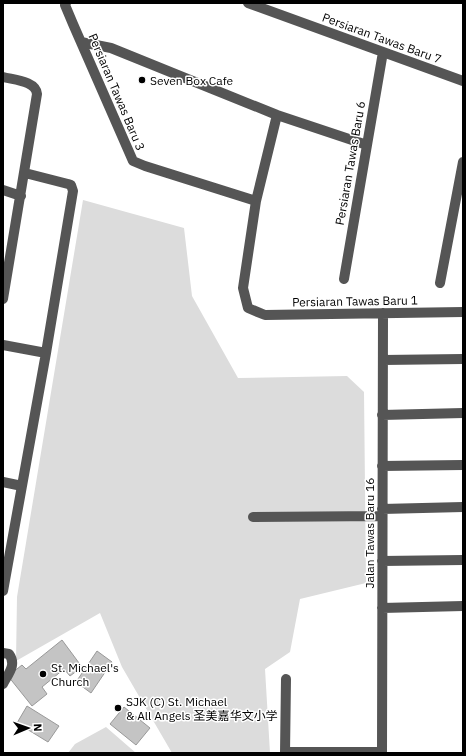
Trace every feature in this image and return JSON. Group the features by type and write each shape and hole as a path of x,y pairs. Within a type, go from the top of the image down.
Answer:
{"street":[{"name":"Persiaran Tawas Baru 3","path":"66,3 65,5 70,18 106,104 133,161 256,201"},
{"name":"Persiaran Tawas Baru 7","path":"248,3 463,81"},
{"path":"81,42 111,48 277,115 367,145"},
{"name":"Persiaran Tawas Baru 6","path":"344,279 383,52"},
{"path":"3,77 31,85 36,88 37,94 21,196 8,243 3,299"},
{"path":"256,201 277,115"},
{"path":"440,282 463,162"},
{"path":"3,591 46,353 73,191 71,185 25,174"},
{"path":"3,190 21,196"},
{"name":"Persiaran Tawas Baru 1","path":"256,201 243,288 248,308 265,315 463,312"},
{"name":"Jalan Tawas Baru 16","path":"382,313 382,753"},
{"path":"3,345 46,353"},
{"path":"382,360 463,359"},
{"path":"382,415 463,413"},
{"path":"382,466 463,465"},
{"path":"3,482 22,486"},
{"path":"253,517 463,507"},
{"path":"382,561 463,560"},
{"path":"382,608 463,606"},
{"path":"3,653 9,654 13,663 12,668 3,684"},
{"path":"286,679 285,752 382,753"}],"shaded area":[{"path":"83,200 184,228 192,296 238,378 347,376 364,392 366,583 300,599 290,652 265,669 270,753 172,753 122,667 100,613 16,661 17,597"},
{"path":"106,727 136,753 68,753 75,744"}],"building":[{"path":"62,640 82,667 70,676 64,669 42,687 47,694 32,706 8,676 22,665 26,669"},
{"path":"97,651 112,662 91,693 76,682"},
{"path":"27,706 59,726 48,742 17,723"},
{"path":"124,707 150,728 136,745 110,724"}],"place":[{"name":"Seven Box Cafe","path":"142,80"},
{"name":"St. Michael's Church","path":"43,674"},
{"name":"SJK (C) St. Michael & All Angels 圣美嘉华文小学","path":"118,708"}]}
